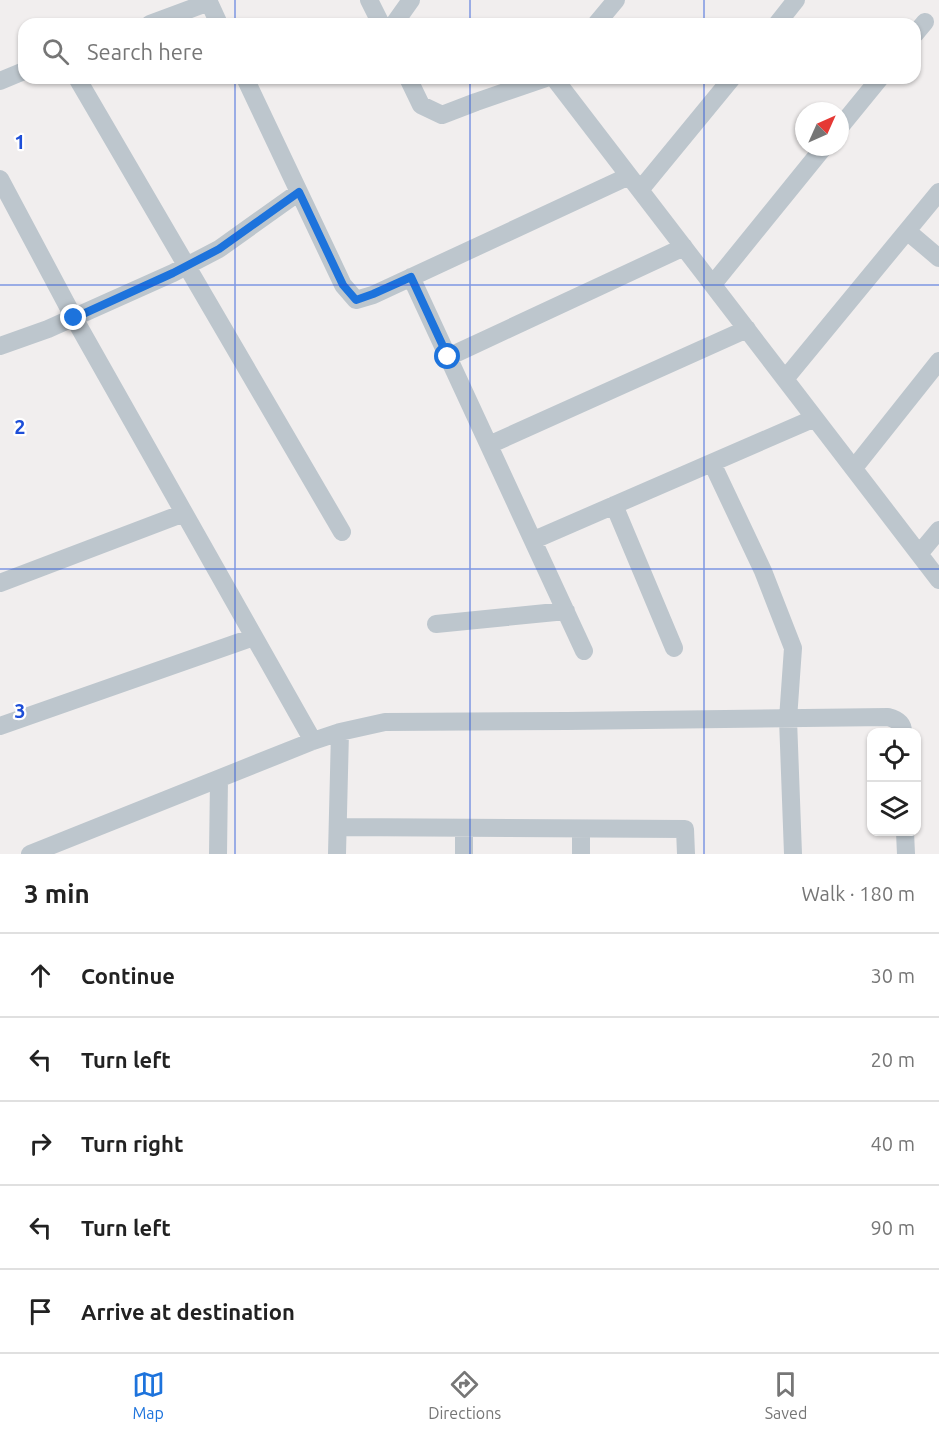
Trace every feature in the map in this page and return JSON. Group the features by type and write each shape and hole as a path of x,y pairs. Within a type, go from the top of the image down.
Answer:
{"street":[{"path":"369,0 378,18"},
{"path":"398,18 411,0"},
{"path":"601,18 616,0"},
{"path":"782,18 796,0"},
{"path":"165,18 208,1 216,18"},
{"path":"0,81 18,74"},
{"path":"81,84 342,532"},
{"path":"248,84 343,285 356,300 635,183 726,84"},
{"path":"411,84 421,105 442,115 528,84"},
{"path":"559,84 939,580"},
{"path":"849,116 875,84"},
{"path":"713,284 817,156"},
{"path":"0,179 74,318 313,741"},
{"path":"0,346 74,318 187,266 219,249 299,192"},
{"path":"785,379 939,192"},
{"path":"907,231 939,258"},
{"path":"448,357 684,247"},
{"path":"411,277 585,651"},
{"path":"489,445 747,329"},
{"path":"854,468 939,361"},
{"path":"534,540 815,418"},
{"path":"712,463 763,571 793,648 788,718 793,854"},
{"path":"614,505 674,648"},
{"path":"0,583 184,513"},
{"path":"919,554 939,530"},
{"path":"436,624 566,611"},
{"path":"0,726 254,637"},
{"path":"30,854 313,741 340,732 385,722 888,717 896,719 903,728"},
{"path":"337,854 340,732"},
{"path":"218,854 219,778"},
{"path":"338,827 685,830 686,854"},
{"path":"464,828 464,854"},
{"path":"581,829 581,854"},
{"path":"905,836 906,854"}],"route":[{"path":"74,318 173,273 219,249 299,192 343,285 356,300 411,277 448,357"}]}
